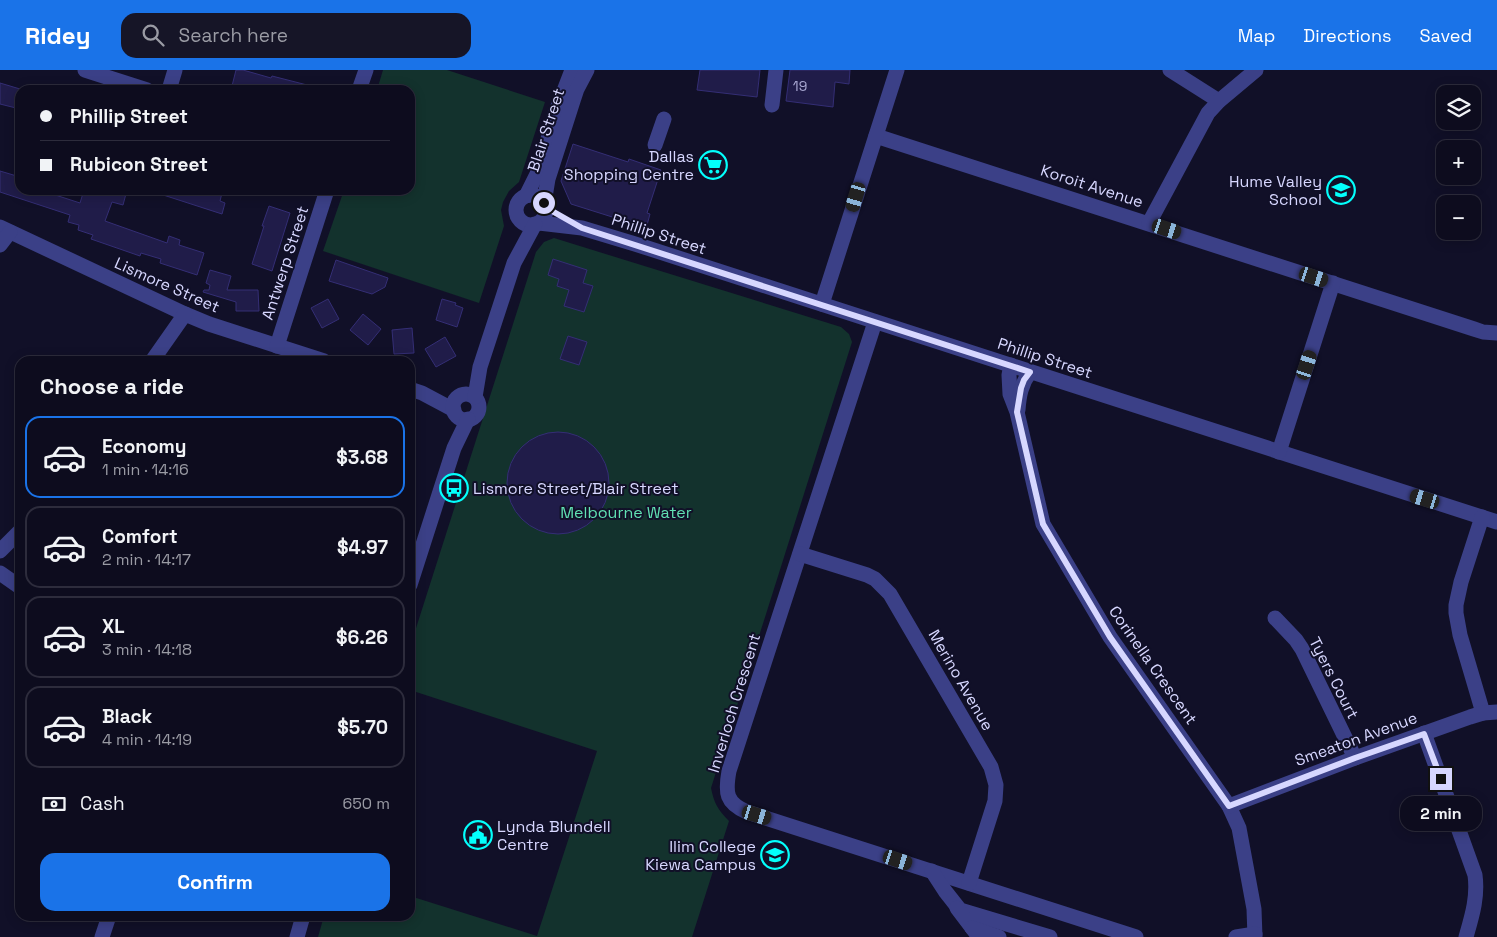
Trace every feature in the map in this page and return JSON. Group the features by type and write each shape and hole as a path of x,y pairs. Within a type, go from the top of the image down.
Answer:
{"street":[{"path":"84,70 131,85"},
{"path":"170,85 175,70"},
{"path":"361,85 366,70"},
{"name":"Blair Street","path":"526,196 540,168 554,116 572,70"},
{"name":"Blair Street","path":"544,205 548,179 577,89 587,70"},
{"path":"772,105 776,70"},
{"path":"822,304 897,70"},
{"path":"1170,70 1219,101"},
{"path":"1149,223 1208,113 1219,101 1256,70"},
{"path":"655,145 664,119"},
{"name":"Koroit Avenue","path":"876,136 1483,332 1497,333"},
{"name":"Antwerp Street","path":"277,346 325,195"},
{"path":"415,569 454,448 462,405 480,367 514,263 519,219 516,206 526,196 536,196 544,205 545,216 537,224 514,263"},
{"name":"Phillip Street","path":"544,205 582,228"},
{"path":"519,219 526,224 537,224"},
{"name":"Phillip Street","path":"537,224 582,228 1497,522"},
{"path":"0,245 5,230"},
{"name":"Lismore Street","path":"5,230 184,314 308,356"},
{"path":"1279,452 1333,283"},
{"path":"155,356 184,314"},
{"name":"Inverloch Crescent","path":"874,322 729,771 728,798 738,808 747,812 1136,937"},
{"name":"Corinella Crescent","path":"1011,365 1008,384 1010,394 1017,412 1043,524 1110,637 1229,806 1239,828 1254,909 1255,935"},
{"name":"Corinella Crescent","path":"1017,412 1021,388 1030,372"},
{"path":"416,391 462,405"},
{"path":"1482,517 1461,582 1456,613 1460,635 1490,712"},
{"path":"0,551 15,536"},
{"name":"Merino Avenue","path":"800,554 867,575 875,579 886,590 991,767 996,785 995,801 969,883"},
{"path":"0,573 15,584"},
{"name":"Tyers Court","path":"1275,618 1302,649 1355,758"},
{"name":"Smeaton Avenue","path":"1229,806 1355,758 1490,712"},
{"path":"1424,734 1475,875 1477,887 1476,900 1466,937"},
{"path":"932,871 945,892 976,933 999,937"},
{"path":"957,907 963,911 1050,937"},
{"path":"102,937 107,921"},
{"path":"297,937 302,921"},
{"path":"1236,937 1255,935"}],"green space":[{"path":"383,70 447,70 545,102 519,182 509,191 503,202 501,210 504,226 479,303 323,251 342,195 415,195 415,85 378,85"},
{"name":"Melbourne Water","path":"554,238 841,327 849,334 852,342 711,788 717,806 729,821 692,937 318,937 323,921 415,921 415,898 537,936 597,751 415,692 415,631 536,252 544,242"}],"building":[{"path":"236,70 243,70 307,85 232,85"},
{"path":"700,70 760,70 757,97 697,90"},
{"path":"790,70 850,70 849,84 835,82 833,107 786,101"},
{"path":"0,83 15,88 15,108 0,104"},
{"path":"573,144 628,162 629,159 661,170 647,213 650,214 647,225 645,224 644,227 571,204 561,181"},
{"path":"0,171 15,176 15,195 55,195 80,203 82,195 126,195 123,205 112,202 105,221 167,243 169,236 180,240 179,245 204,253 197,275 160,263 161,259 141,253 140,256 91,239 93,235 78,230 79,225 68,222 70,215 0,192"},
{"path":"163,195 222,195 220,201 225,203 222,214"},
{"path":"269,206 290,213 272,271 252,264"},
{"path":"553,259 587,270 583,283 593,286 584,312 564,306 569,290 557,286 559,279 548,275"},
{"path":"336,260 388,278 385,287 372,294 329,281"},
{"path":"210,270 231,276 227,290 258,290 259,311 236,311 236,302 203,292 204,290 209,290 210,285 206,283"},
{"path":"328,299 339,319 322,328 311,308"},
{"path":"442,299 456,303 455,305 463,308 457,327 436,320"},
{"path":"363,314 381,329 368,345 350,330"},
{"path":"412,328 414,353 394,354 392,330"},
{"path":"568,336 587,342 579,365 560,359"},
{"path":"445,337 456,356 436,367 425,349"},
{"path":"558,432 578,436 594,447 605,463 609,483 605,503 594,519 578,530 558,534 538,530 522,519 511,503 507,483 511,463 522,447 538,436"}],"place":[{"name":"Dallas Shopping Centre","path":"713,165"},
{"name":"Hume Valley School","path":"1341,190"},
{"name":"Lismore Street/Blair Street","path":"454,488"},
{"name":"Lynda Blundell Centre","path":"478,835"},
{"name":"Ilim College Kiewa Campus","path":"775,855"}],"route":[{"path":"544,203 545,207 582,228 1030,372 1021,388 1017,412 1043,524 1110,637 1229,806 1424,734 1441,779"}]}
